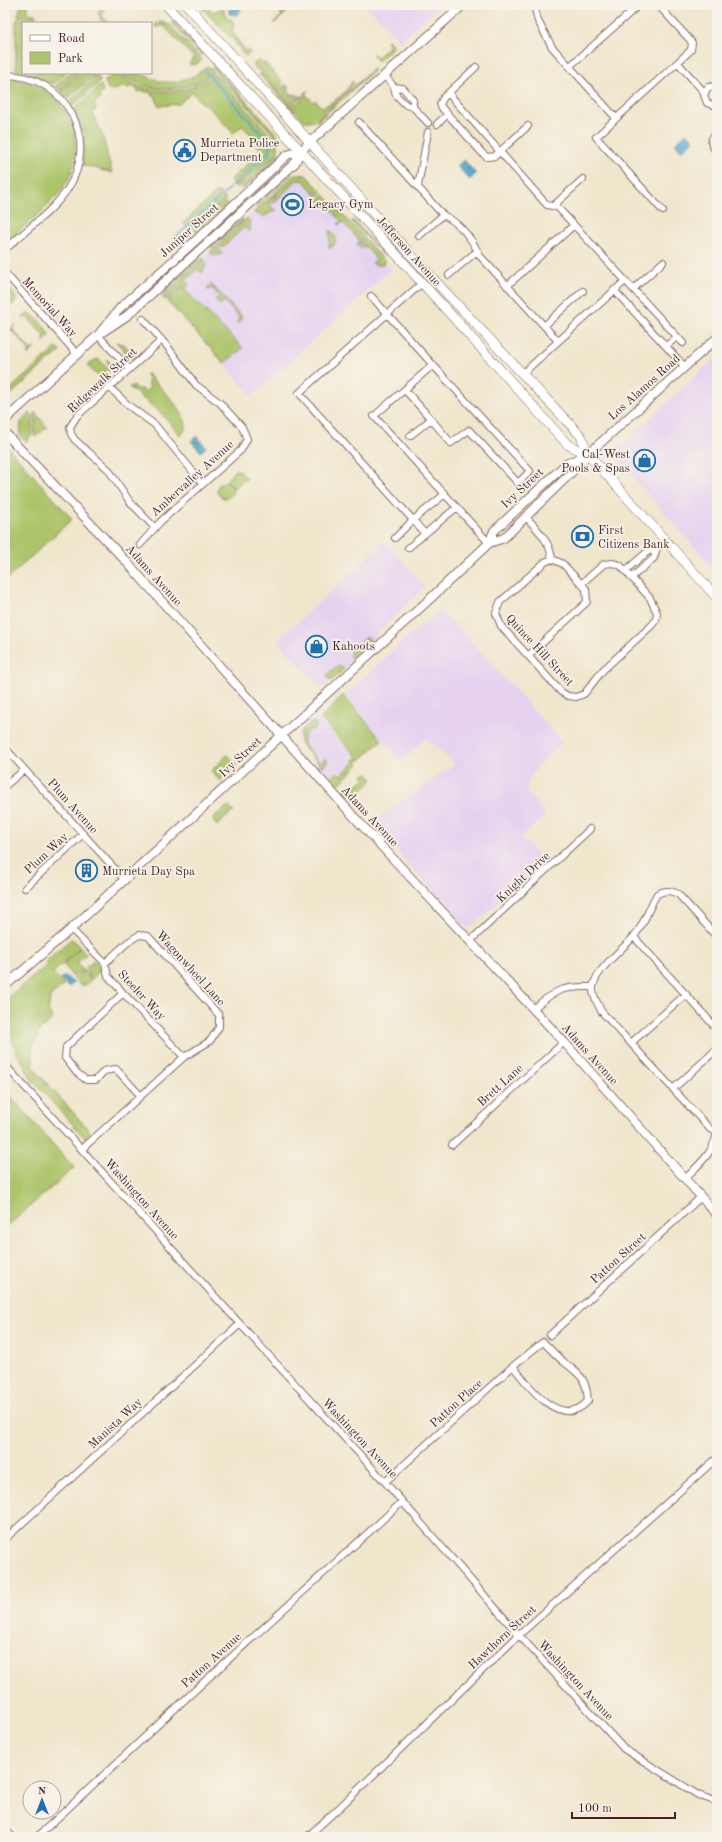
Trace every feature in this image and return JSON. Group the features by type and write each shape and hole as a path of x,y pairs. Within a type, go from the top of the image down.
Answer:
{"main road":[{"name":"Jefferson Avenue","path":"166,5 397,255 568,445 588,454"},
{"name":"Jefferson Avenue","path":"187,5 420,265 581,436 588,454 716,599"},
{"path":"397,255 402,254 414,265 420,265"}],"street":[{"name":"Juniper Street","path":"5,420 78,355 98,335 128,315 295,164 301,151 310,142 463,5"},
{"path":"534,5 538,21 552,47 616,118"},
{"path":"570,66 639,5"},
{"path":"658,5 692,43 691,50 596,137 663,211"},
{"path":"678,62 704,92"},
{"path":"476,67 441,100 440,104 483,154 491,157 500,152 528,126"},
{"path":"5,75 17,75 35,80 57,94 71,111 76,125 80,146 79,160 75,175 66,191 5,250"},
{"path":"385,76 394,87 396,95 406,105 413,107 428,123"},
{"path":"717,86 708,87 704,92 704,98 707,103 713,105 717,104"},
{"path":"394,87 403,88 413,100 413,107"},
{"path":"448,93 547,205 557,207 683,343"},
{"path":"437,124 448,114"},
{"path":"359,122 444,215 452,220 473,242 480,256 558,341"},
{"path":"418,186 428,132"},
{"path":"717,132 712,137 711,142 712,147 717,152"},
{"path":"553,206 583,179"},
{"path":"419,236 444,215"},
{"path":"507,286 574,225"},
{"path":"449,275 477,251"},
{"path":"633,290 663,262"},
{"name":"Memorial Way","path":"5,273 78,355"},
{"path":"522,374 625,281"},
{"path":"422,283 299,393 425,534"},
{"path":"614,290 685,367"},
{"path":"544,326 583,291"},
{"path":"371,296 530,471 518,483 469,430 451,443 404,390"},
{"name":"Ambervalley Avenue","path":"140,545 155,528 241,450 247,439 246,433 220,404 189,378 174,354 143,319"},
{"path":"98,335 129,369"},
{"path":"666,346 676,336"},
{"name":"Los Alamos Road","path":"588,454 717,338"},
{"name":"Ridgewalk Street","path":"155,528 130,502 108,469 82,448 71,434 70,428 77,416 162,340"},
{"path":"433,365 374,416 489,543"},
{"path":"109,387 129,406 155,425 202,484"},
{"path":"410,436 431,419"},
{"name":"Adams Avenue","path":"5,433 124,559 356,819 564,1042 717,1215"},
{"name":"Ivy Street","path":"5,986 71,929 489,543 504,538 573,471 588,454"},
{"name":"Ivy Street","path":"489,543 494,531 566,464 588,454"},
{"path":"395,538 413,520 445,494"},
{"path":"408,548 457,506"},
{"path":"525,516 547,542 552,559 563,564 586,588 588,596 587,602 528,656"},
{"path":"625,571 647,552 657,548 665,542"},
{"path":"581,584 604,564 612,563 620,565 631,578 654,558 657,548"},
{"name":"Quince Hill Street","path":"552,559 541,565 500,602 497,607 496,615 501,626 528,656 561,692 571,697 584,694 603,670 656,620 658,613 650,598 631,578"},
{"name":"Plum Avenue","path":"5,748 124,879"},
{"path":"5,786 24,770"},
{"name":"Knight Drive","path":"470,941 590,829"},
{"name":"Plum Way","path":"25,888 83,834"},
{"path":"685,1178 707,1156 714,1145 717,1132 710,1129 601,1011 595,1001 593,987 600,972 634,937 644,921 657,894 663,891 671,891 678,894 717,937"},
{"name":"Steeler Way","path":"71,929 105,963 108,976 123,993 184,1057"},
{"name":"Wagonwheel Lane","path":"82,1149 140,1095 184,1057 210,1041 219,1027 219,1015 148,936 139,934 105,963"},
{"path":"634,937 717,1029"},
{"path":"533,1009 548,996 560,989 593,987"},
{"path":"123,993 66,1048 65,1058 76,1072 86,1080 96,1080 104,1071 116,1069 140,1095"},
{"path":"632,1043 686,994"},
{"name":"Brett Lane","path":"452,1145 564,1042"},
{"path":"673,1089 717,1049"},
{"name":"Washington Avenue","path":"5,1065 385,1482 519,1635 624,1749 698,1795 717,1802"},
{"name":"Patton Street","path":"550,1334 701,1197"},
{"name":"Manista Way","path":"5,1539 240,1324"},
{"name":"Patton Place","path":"385,1482 514,1366 543,1342 562,1361 579,1373 586,1388 588,1401 583,1406 566,1411 546,1403 532,1390 514,1366"},
{"name":"Hawthorn Street","path":"307,1837 519,1635 717,1458"},
{"name":"Patton Avenue","path":"37,1837 206,1680 402,1502"},
{"path":"5,1830 13,1837"}],"shaded area":[{"path":"366,5 441,5 400,41"},
{"path":"296,174 306,175 392,269 251,396 224,363 242,348 182,287 167,301 161,296"},
{"path":"717,356 717,573 617,459 618,448"},
{"path":"385,541 425,587 381,630 355,660 322,688 277,641"},
{"path":"440,611 458,627 563,742 536,768 528,782 526,791 546,816 521,837 541,858 522,883 468,929 405,861 375,820 455,764 426,738 401,761 345,695 400,643"},
{"path":"315,715 352,754 349,757 353,762 341,773 337,770 328,778 297,737 299,730"}],"green space":[{"path":"21,5 28,5 28,14 35,14 36,18 18,16"},
{"path":"199,5 206,5 213,12 224,7 224,13 229,19 232,20 234,24 232,31 243,48 250,52 249,54 245,56 234,41"},
{"path":"274,5 282,5 288,11 275,23 282,15"},
{"path":"101,8 105,11 102,15 108,22 102,22 98,11"},
{"path":"17,19 42,20 42,22 22,22 22,72 16,70"},
{"path":"160,22 170,25 202,60 197,64 190,65 190,62 194,58 163,25 157,28 155,25"},
{"path":"174,22 203,54 202,56 172,23"},
{"path":"388,40 394,46 378,61 373,53 377,57 390,45 387,41"},
{"path":"259,60 262,63 265,63 283,82 280,85 297,104 307,95 313,102 315,100 321,107 325,106 344,93 352,81 354,84 314,121 304,121 262,72 255,68 254,64"},
{"path":"208,66 214,72 203,80 192,85 167,89 143,85 122,74 139,74 163,82 176,82 194,76"},
{"path":"214,66 282,140 280,142 212,67"},
{"path":"373,69 373,71 317,122 316,121"},
{"path":"261,73 294,110 293,112 259,74"},
{"path":"28,74 65,74 54,84"},
{"path":"68,74 78,74 61,90 55,87"},
{"path":"81,74 97,74 67,99 62,91"},
{"path":"114,74 117,74 136,85 146,88 157,91 177,91 196,85 215,74 278,144 278,152 237,188 230,180 261,152 256,140 242,126 233,133 205,103 203,104 192,92 179,104 159,106 155,96 152,96 151,93 143,91 138,92 134,86 127,88 126,86 114,90 108,89 105,81"},
{"path":"98,76 100,82 72,107 71,100"},
{"path":"5,79 20,80 33,84 46,91 56,99 65,110 71,122 75,151 72,170 62,189 39,214 5,243"},
{"path":"285,84 289,87 287,89 293,95 295,94 301,97 307,91 308,92 297,101 283,86"},
{"path":"101,85 103,92 99,94 100,100 96,101 94,104 96,110 92,112 103,137 112,173 83,165 83,136 75,111 76,108"},
{"path":"279,153 281,155 243,189 241,188"},
{"path":"294,172 256,207 255,207"},
{"path":"296,174 306,175 322,192 317,196 302,179 299,181 297,180 273,204 277,191"},
{"path":"218,191 226,199 190,230 183,223"},
{"path":"276,192 270,203 271,207 276,210 263,217 254,212"},
{"path":"323,194 365,239 358,246 356,245 360,241 343,222 339,225 338,224 341,221 326,203 322,207 317,202"},
{"path":"225,202 227,205 197,232 194,230"},
{"path":"243,218 242,221 212,247 210,247"},
{"path":"247,218 251,224 249,231 244,227 223,247 218,245"},
{"path":"353,220 386,257 352,222"},
{"path":"330,230 336,238 334,245 329,249"},
{"path":"366,240 385,262 379,265 372,263 376,259 365,246 360,249 359,247"},
{"path":"217,246 222,254 214,256 210,252"},
{"path":"198,258 199,259 163,292 161,292"},
{"path":"203,258 206,265 202,273 198,269 186,280 189,284 185,289 182,285 165,300 163,295"},
{"path":"211,284 242,317 241,322 236,322 240,318 224,301 220,305 215,300 219,296 212,288 208,290 207,288"},
{"path":"6,285 15,295 14,296 17,300 9,308 6,308 5,316"},
{"path":"182,287 243,348 224,363 167,301"},
{"path":"28,313 41,322 46,329 49,336 43,342 45,337 27,317 22,319"},
{"path":"16,325 12,329 31,350 36,347 28,355 30,351 12,330 6,333"},
{"path":"116,342 125,345 136,357 135,359 128,357 123,348"},
{"path":"57,347 60,352 49,360 5,400 6,393"},
{"path":"98,359 109,371 101,378 88,367 89,363"},
{"path":"106,359 118,369 117,375 109,365"},
{"path":"147,373 177,406 182,414 186,428 181,436 163,415 129,387 134,386 138,390 141,388 145,392 150,387 148,384 149,379 146,376"},
{"path":"35,412 47,427 35,437 34,414"},
{"path":"30,413 33,417 32,435 26,442 20,435 21,422"},
{"path":"5,444 72,519 5,581"},
{"path":"235,470 240,471 247,478 234,488 226,481"},
{"path":"225,482 232,487 233,490 228,497 225,498 218,493 217,490 222,483"},
{"path":"367,637 371,640 353,660 350,656 351,650"},
{"path":"338,665 344,669 331,681 327,677 328,674"},
{"path":"343,695 382,740 360,760 358,759 359,761 357,762 359,764 338,785 331,777 336,772 341,775 355,762 352,758 355,760 358,758 321,719"},
{"path":"313,722 317,725 315,729 311,729 304,735 304,745 320,763 326,758 327,763 322,767 300,743 301,731"},
{"path":"227,755 236,763 237,766 220,781 211,771"},
{"path":"367,773 373,780 356,795 351,794 348,796 343,791 349,786 351,789 362,781 363,782 366,779 363,776"},
{"path":"228,806 234,812 217,826 212,820"},
{"path":"71,939 80,947 53,973 64,985 50,997 48,1012 53,1018 40,1030 32,1047 34,1069 90,1131 89,1136 85,1138 33,1081 16,1051 12,1040 5,1038 5,1000 46,966 46,961"},
{"path":"80,948 86,954 77,963 83,970 73,977 63,964"},
{"path":"93,960 99,966 100,970 91,980 86,967 92,963"},
{"path":"85,970 90,981 86,985 80,985 74,979"},
{"path":"5,1090 74,1168 5,1228"}],"water":[{"path":"235,7 241,7 240,12 237,15 229,14 229,9 234,9"},
{"path":"687,133 694,140 682,151 675,143"},
{"path":"464,160 476,174 470,180 457,166"},
{"path":"197,436 206,447 201,452 191,441"},
{"path":"65,976 74,983 68,987 61,979"}],"waterway":[{"path":"175,238 270,152 270,143 204,70"}],"place":[{"name":"Murrieta Police Department","path":"184,150"},
{"name":"Legacy Gym","path":"293,204"},
{"name":"Cal-West Pools & Spas","path":"645,461"},
{"name":"First Citizens Bank","path":"583,537"},
{"name":"Kahoots","path":"316,646"},
{"name":"Murrieta Day Spa","path":"86,871"}]}
